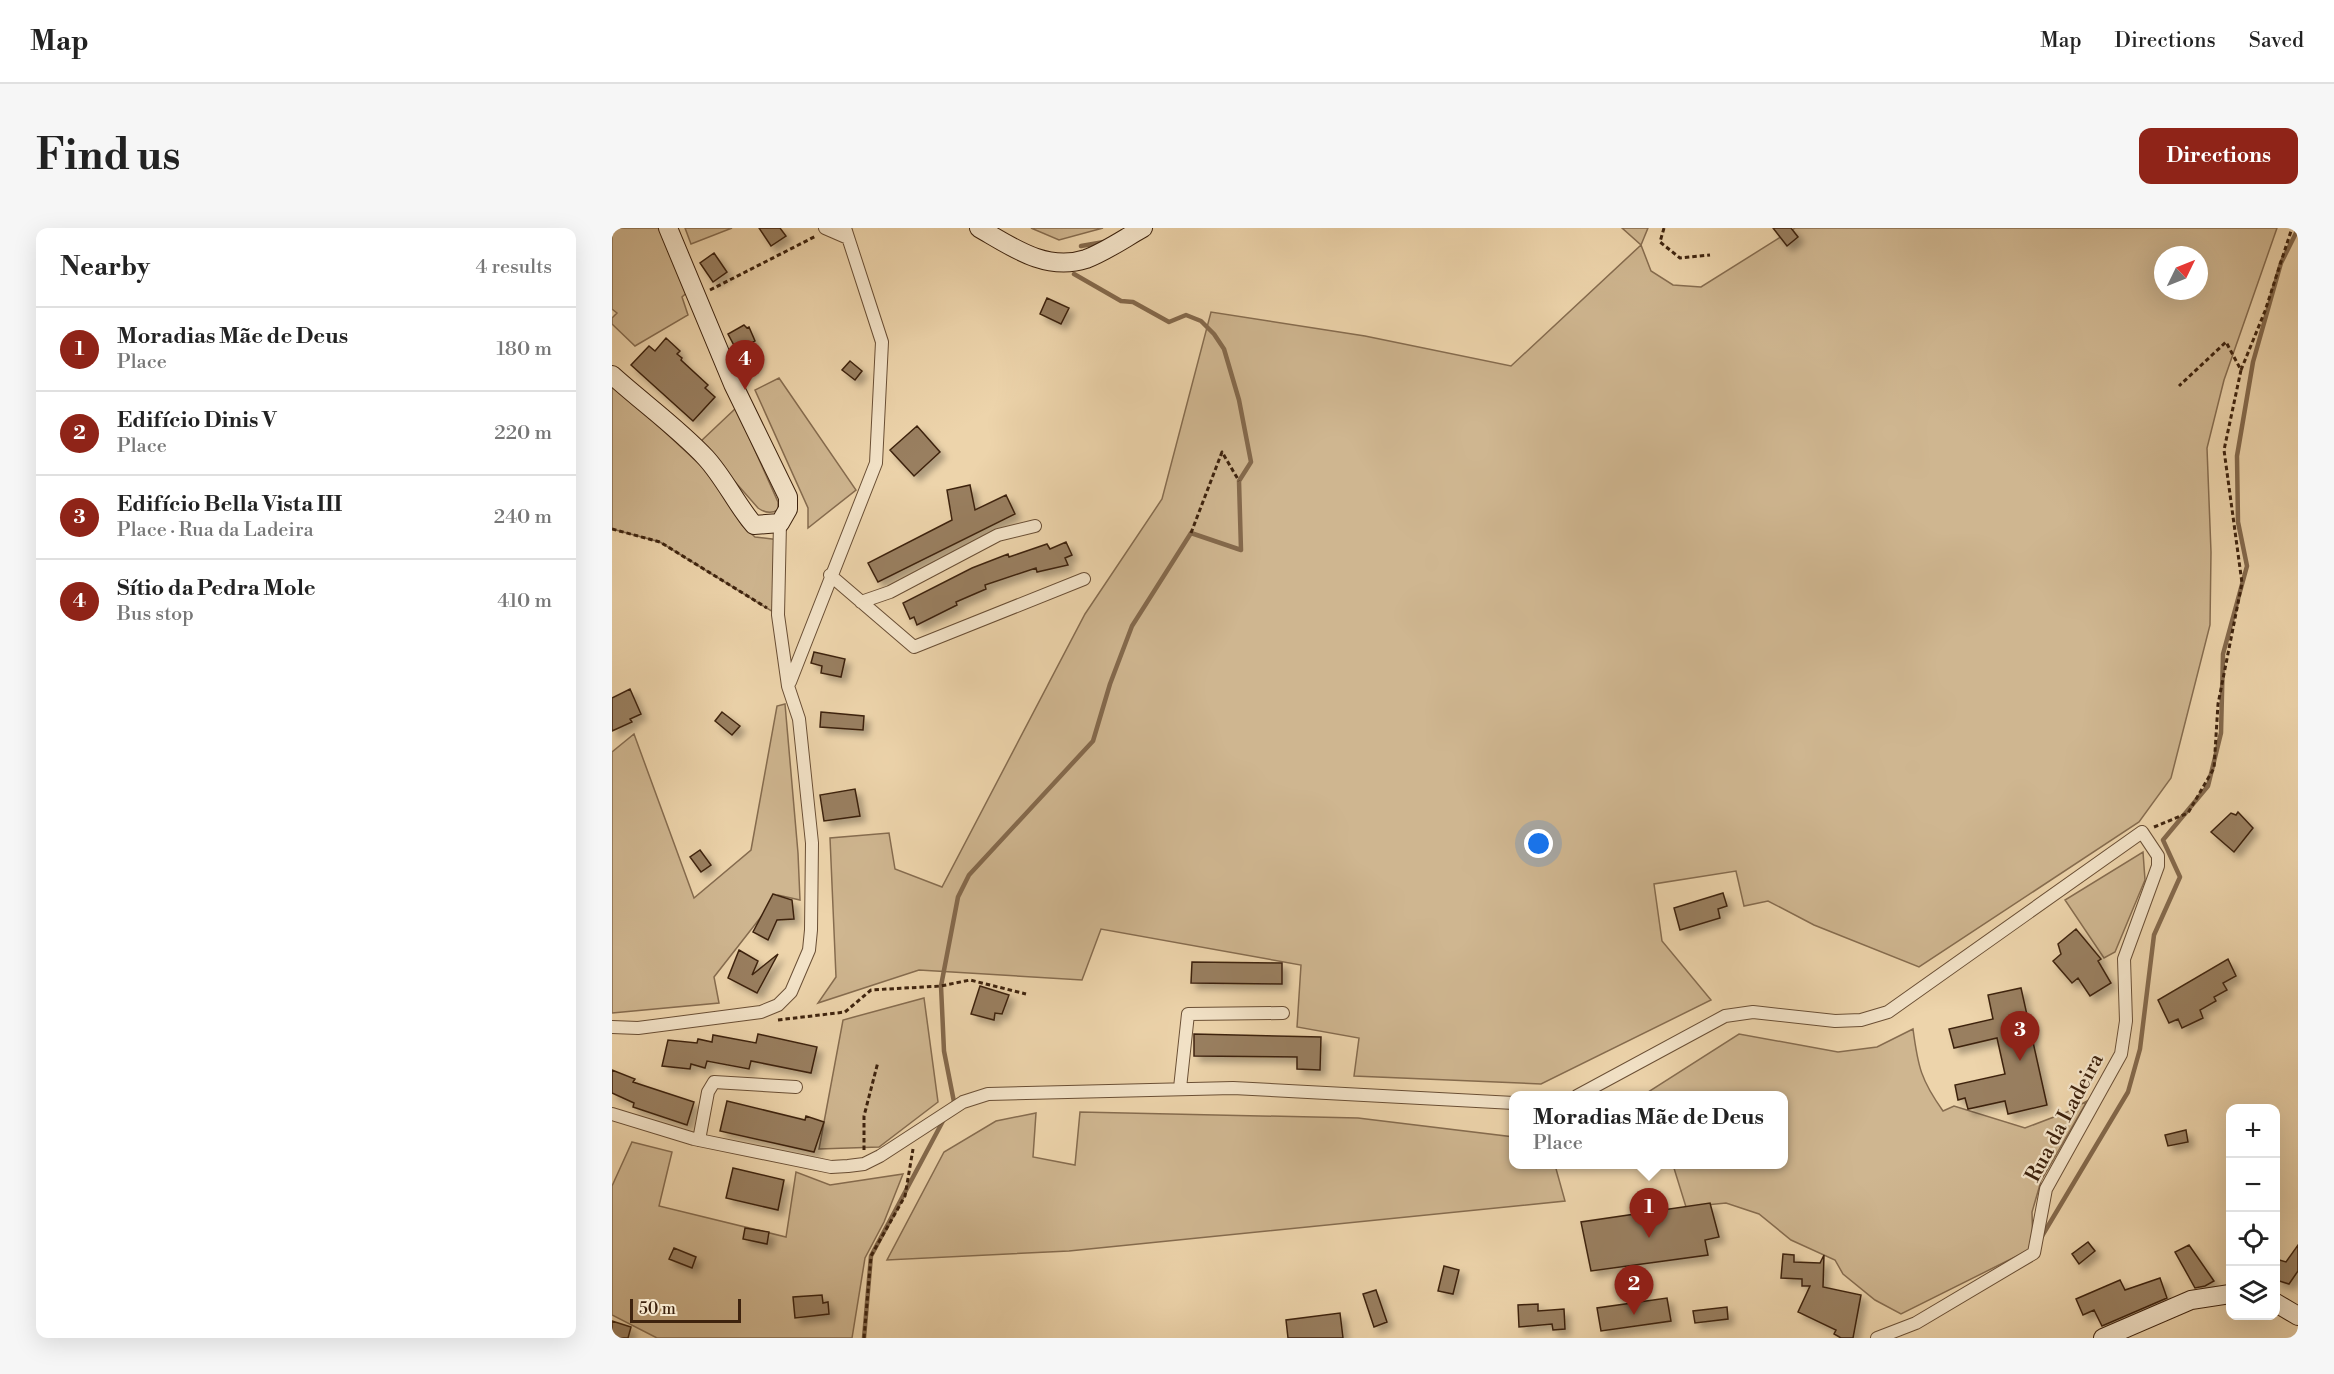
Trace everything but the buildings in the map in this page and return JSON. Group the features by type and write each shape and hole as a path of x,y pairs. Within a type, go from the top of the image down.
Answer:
{"main road":[{"path":"612,375 704,456 726,481 745,515 754,525 780,524 788,509 788,497 734,384 668,228"},
{"path":"979,228 1024,254 1056,264 1085,259 1143,228"},
{"path":"2103,1338 2191,1300 2226,1295"},
{"path":"2280,1305 2298,1316"}],"street":[{"path":"788,686 876,463 882,342 846,233 827,229"},
{"path":"612,1027 638,1028 761,1012 778,1005 791,992 809,950 812,843 799,718 788,686 778,615 780,524"},
{"path":"861,602 890,592 998,535 1035,526"},
{"path":"830,575 914,647 1084,579"},
{"path":"1584,1091 1725,1016 1752,1012 1835,1021 1861,1020 1888,1012 2142,832"},
{"name":"Rua da Ladeira","path":"1877,1338 1916,1323 2034,1253 2046,1189 2121,1054 2126,1021 2124,959 2158,866 2158,856 2142,832"},
{"path":"1180,1088 1188,1014 1283,1013"},
{"path":"699,1140 708,1092 714,1082 796,1087"},
{"path":"612,1114 699,1140 831,1167 864,1164 973,1097 988,1094 1233,1088 1509,1103"}],"path":[{"path":"1664,228 1660,242 1680,258 1710,255"},
{"path":"2142,832 2188,813 2214,768 2218,704 2242,583 2224,450 2241,370 2265,311 2292,228"},
{"path":"697,296 827,229"},
{"path":"2179,386 2226,342 2241,370"},
{"path":"1191,533 1222,452 1239,480"},
{"path":"612,529 660,542 778,615"},
{"path":"761,1012 777,1020 796,1020 845,1012 871,990 941,986 970,980 1026,994"},
{"path":"864,1164 864,1116 878,1062"},
{"path":"864,1338 872,1256 905,1196 914,1146"}],"shaded area":[{"path":"612,228 664,228 691,289 682,297 688,315 635,346 612,324 612,318 617,313 612,309"},
{"path":"685,228 732,228 691,244"},
{"path":"1031,228 1103,228 1059,240"},
{"path":"1622,228 1648,228 1641,245"},
{"path":"1795,228 2277,228 2224,380 2207,448 2211,552 2210,625 2171,778 2139,822 1919,967 1814,925 1768,901 1744,906 1736,871 1654,884 1662,941 1711,1000 1541,1084 1354,1076 1359,1038 1297,1027 1301,965 1101,929 1082,980 919,970 818,1003 836,977 830,838 889,833 895,869 942,887 1085,614 1162,499 1211,312 1365,336 1511,366 1641,245 1651,271 1673,285 1701,287"},
{"path":"779,378 856,490 808,528 808,508 755,390"},
{"path":"612,383 709,473 742,525 755,537 780,540 778,615 660,542 612,529"},
{"path":"736,408 778,502 778,510 768,512 758,508 700,442"},
{"path":"785,704 800,900 778,895 714,977 719,1003 612,1013 612,752 634,734 694,898 751,850 777,706"},
{"path":"2143,852 2145,880 2115,952 2104,958 2065,900"},
{"path":"924,998 938,1102 879,1147 819,1149 843,1020"},
{"path":"1913,1029 1922,1073 1943,1111 1954,1106 2025,1128 2067,1112 2087,1101 2041,1181 2032,1212 2033,1248 1901,1314 1875,1300 1843,1274 1835,1260 1791,1240 1759,1214 1726,1203 1686,1207 1674,1169 1788,1169 1788,1091 1650,1091 1739,1034 1838,1052 1877,1047"},
{"path":"1080,1112 1358,1118 1509,1136 1509,1169 1556,1169 1565,1201 1069,1251 887,1260 944,1152 996,1121 1036,1113 1033,1157 1075,1165"},
{"path":"632,1142 672,1152 659,1206 786,1237 796,1172 830,1185 903,1174 884,1222 865,1258 852,1338 657,1338 612,1315 612,1186"}],"waterway":[{"path":"2042,1236 2128,1092 2140,1049 2154,935 2180,877 2163,840 2208,786 2221,733 2223,654 2247,566 2238,522 2237,456 2253,362 2281,263 2298,229"},
{"path":"1081,246 1104,242"},
{"path":"951,1107 954,1102 944,1051 941,986 958,897 969,875 1093,741 1110,684 1132,626 1191,533 1241,550 1239,481 1251,462 1239,400 1224,349 1201,321 1186,315 1169,322 1133,302 1121,301 1074,274"},
{"path":"864,1338 871,1256 944,1119"}],"place":[{"name":"Sítio da Pedra Mole","path":"745,390"},
{"name":"Edifício Bella Vista III","path":"2020,1061"},
{"name":"Moradias Mãe de Deus","path":"1649,1238"},
{"name":"Edifício Dinis V","path":"1634,1315"}]}
